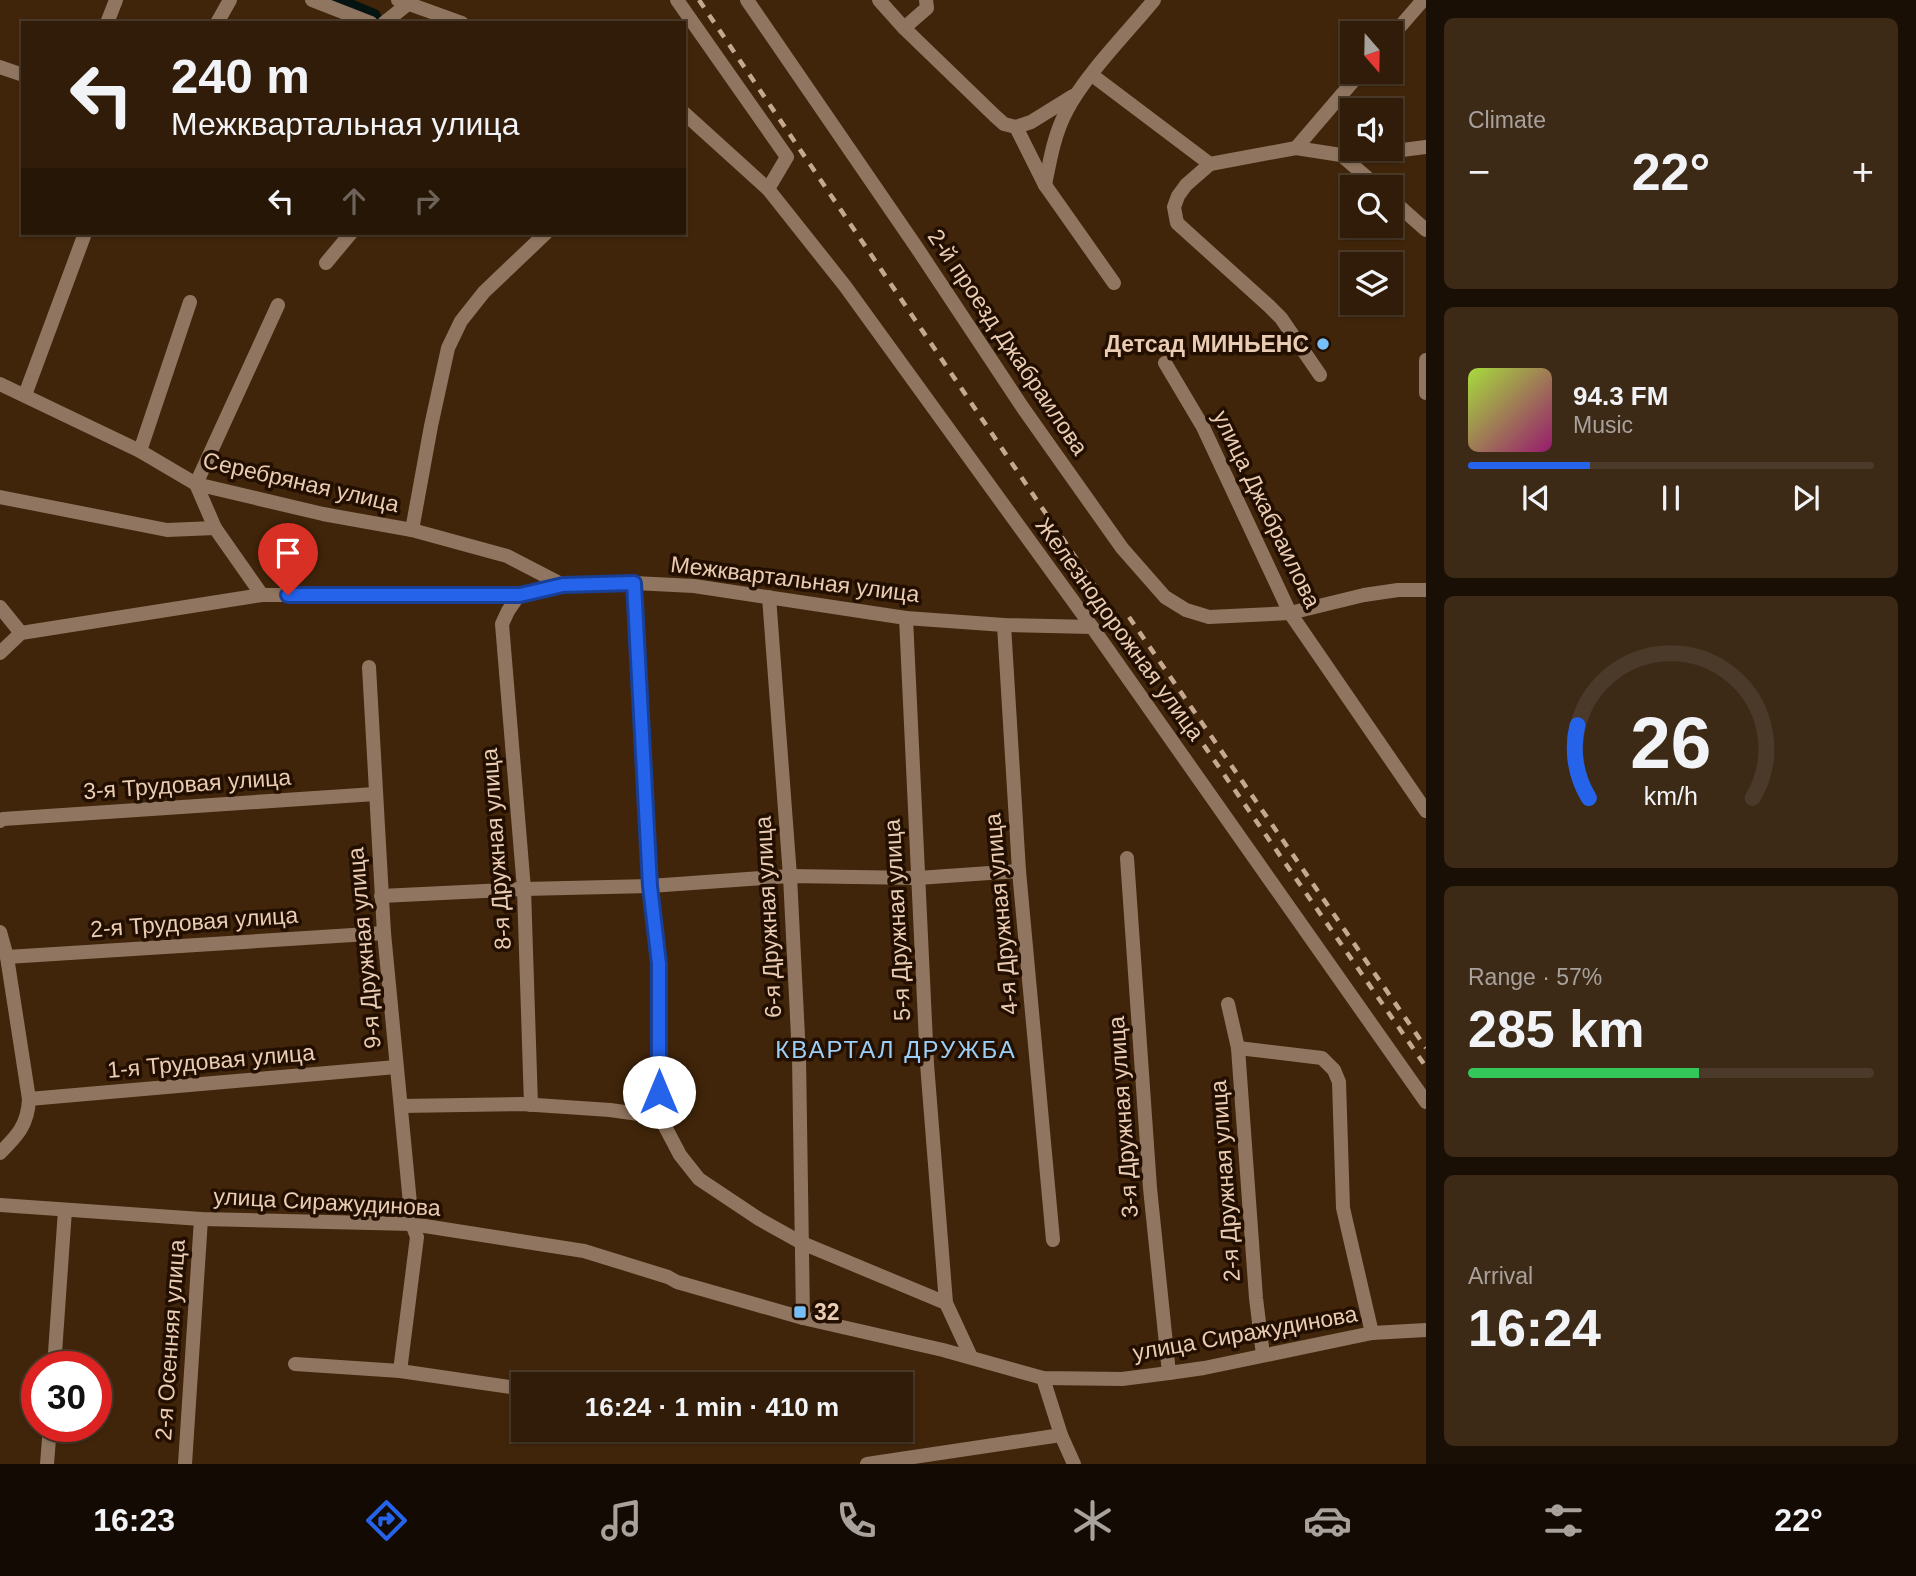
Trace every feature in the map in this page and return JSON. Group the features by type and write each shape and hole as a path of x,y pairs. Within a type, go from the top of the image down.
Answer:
{"street":[{"path":"108,21 116,0"},
{"path":"218,21 230,0"},
{"path":"312,0 366,21"},
{"path":"677,0 787,157 768,189"},
{"name":"2-й проезд Джабраилова","path":"747,0 925,259 1023,408 1122,548 1165,597 1186,610 1209,617 1290,613 1364,595 1398,590 1426,590"},
{"path":"879,0 904,28 1004,124 1016,127 1031,122 1077,93"},
{"path":"904,28 927,8 926,0"},
{"path":"1045,185 1058,130 1077,93 1154,0"},
{"path":"1404,22 1423,0"},
{"path":"386,21 403,2 456,21"},
{"path":"0,66 21,74"},
{"path":"1092,75 1210,164"},
{"path":"1296,148 1351,84"},
{"name":"Железнодорожная улица","path":"686,115 768,189 845,286 1092,627 1426,1102"},
{"path":"1016,127 1045,185 1114,284"},
{"path":"1403,150 1426,147"},
{"path":"1320,375 1281,318 1177,223 1174,207 1186,185 1210,164 1296,148 1340,155"},
{"path":"1348,161 1364,175"},
{"path":"1403,210 1426,230"},
{"path":"326,262 349,235"},
{"path":"412,530 448,348 461,321 484,292 544,235"},
{"path":"25,396 84,236"},
{"path":"140,451 190,302"},
{"path":"262,595 215,528 196,484 278,305"},
{"path":"1426,360 1426,393"},
{"name":"улица Джабраилова","path":"1166,363 1203,427 1290,613 1424,803"},
{"name":"Серебряная улица","path":"0,384 140,451 196,484 323,514 412,530 506,556 563,585"},
{"path":"0,497 167,530 215,528"},
{"path":"634,583 650,886 659,964 660,1117 680,1155 699,1179 759,1219 802,1243 946,1303 971,1357"},
{"name":"Межквартальная улица","path":"21,633 262,595 520,595 563,585 634,583 695,586 906,618 1004,625 1092,627"},
{"name":"8-я Дружная улица","path":"520,595 502,624 524,889 531,1104"},
{"name":"6-я Дружная улица","path":"769,597 790,876 799,1056 803,1318"},
{"path":"0,607 21,633 0,653"},
{"name":"5-я Дружная улица","path":"906,618 927,1065 946,1303"},
{"name":"4-я Дружная улица","path":"1004,625 1018,871 1053,1240"},
{"name":"9-я Дружная улица","path":"369,667 384,933 412,1224 416,1237 400,1371"},
{"name":"3-я Трудовая улица","path":"1,820 375,794"},
{"name":"3-я Дружная улица","path":"1127,858 1150,1188 1168,1373"},
{"path":"382,896 650,886 790,876 918,878 1018,871"},
{"path":"0,932 7,957 29,1099 29,1115 22,1131 0,1153"},
{"name":"2-я Трудовая улица","path":"7,957 384,933"},
{"name":"2-я Дружная улица","path":"1228,1004 1238,1048 1256,1298 1263,1355"},
{"path":"1238,1048 1322,1058 1334,1070 1339,1082 1343,1208 1372,1333"},
{"name":"1-я Трудовая улица","path":"29,1099 396,1067"},
{"path":"401,1106 531,1104 660,1117"},
{"name":"улица Сиражудинова","path":"0,1205 201,1219 412,1224 584,1251 677,1282 803,1318 971,1357 1043,1378 1122,1379 1204,1368 1372,1333 1426,1330"},
{"path":"55,1351 65,1210"},
{"name":"2-я Осенняя улица","path":"186,1464 201,1219"},
{"path":"295,1364 400,1371 511,1387"},
{"path":"1043,1378 1061,1435 1074,1464"},
{"path":"867,1464 1061,1435"},
{"path":"47,1464 49,1442"}],"waterway":[{"path":"336,0 374,16"}],"railway":[{"path":"699,0 1136,647 1426,1067"},
{"path":"1129,617 1426,1048"}],"place":[{"name":"Детсад МИНЬЕНС","path":"1323,344"},
{"name":"32","path":"800,1312"}],"district":[{"name":"КВАРТАЛ ДРУЖБА","path":"896,1050"}],"route":[{"path":"288,595 520,595 563,585 634,583 650,886 659,964 659,1092"}]}
